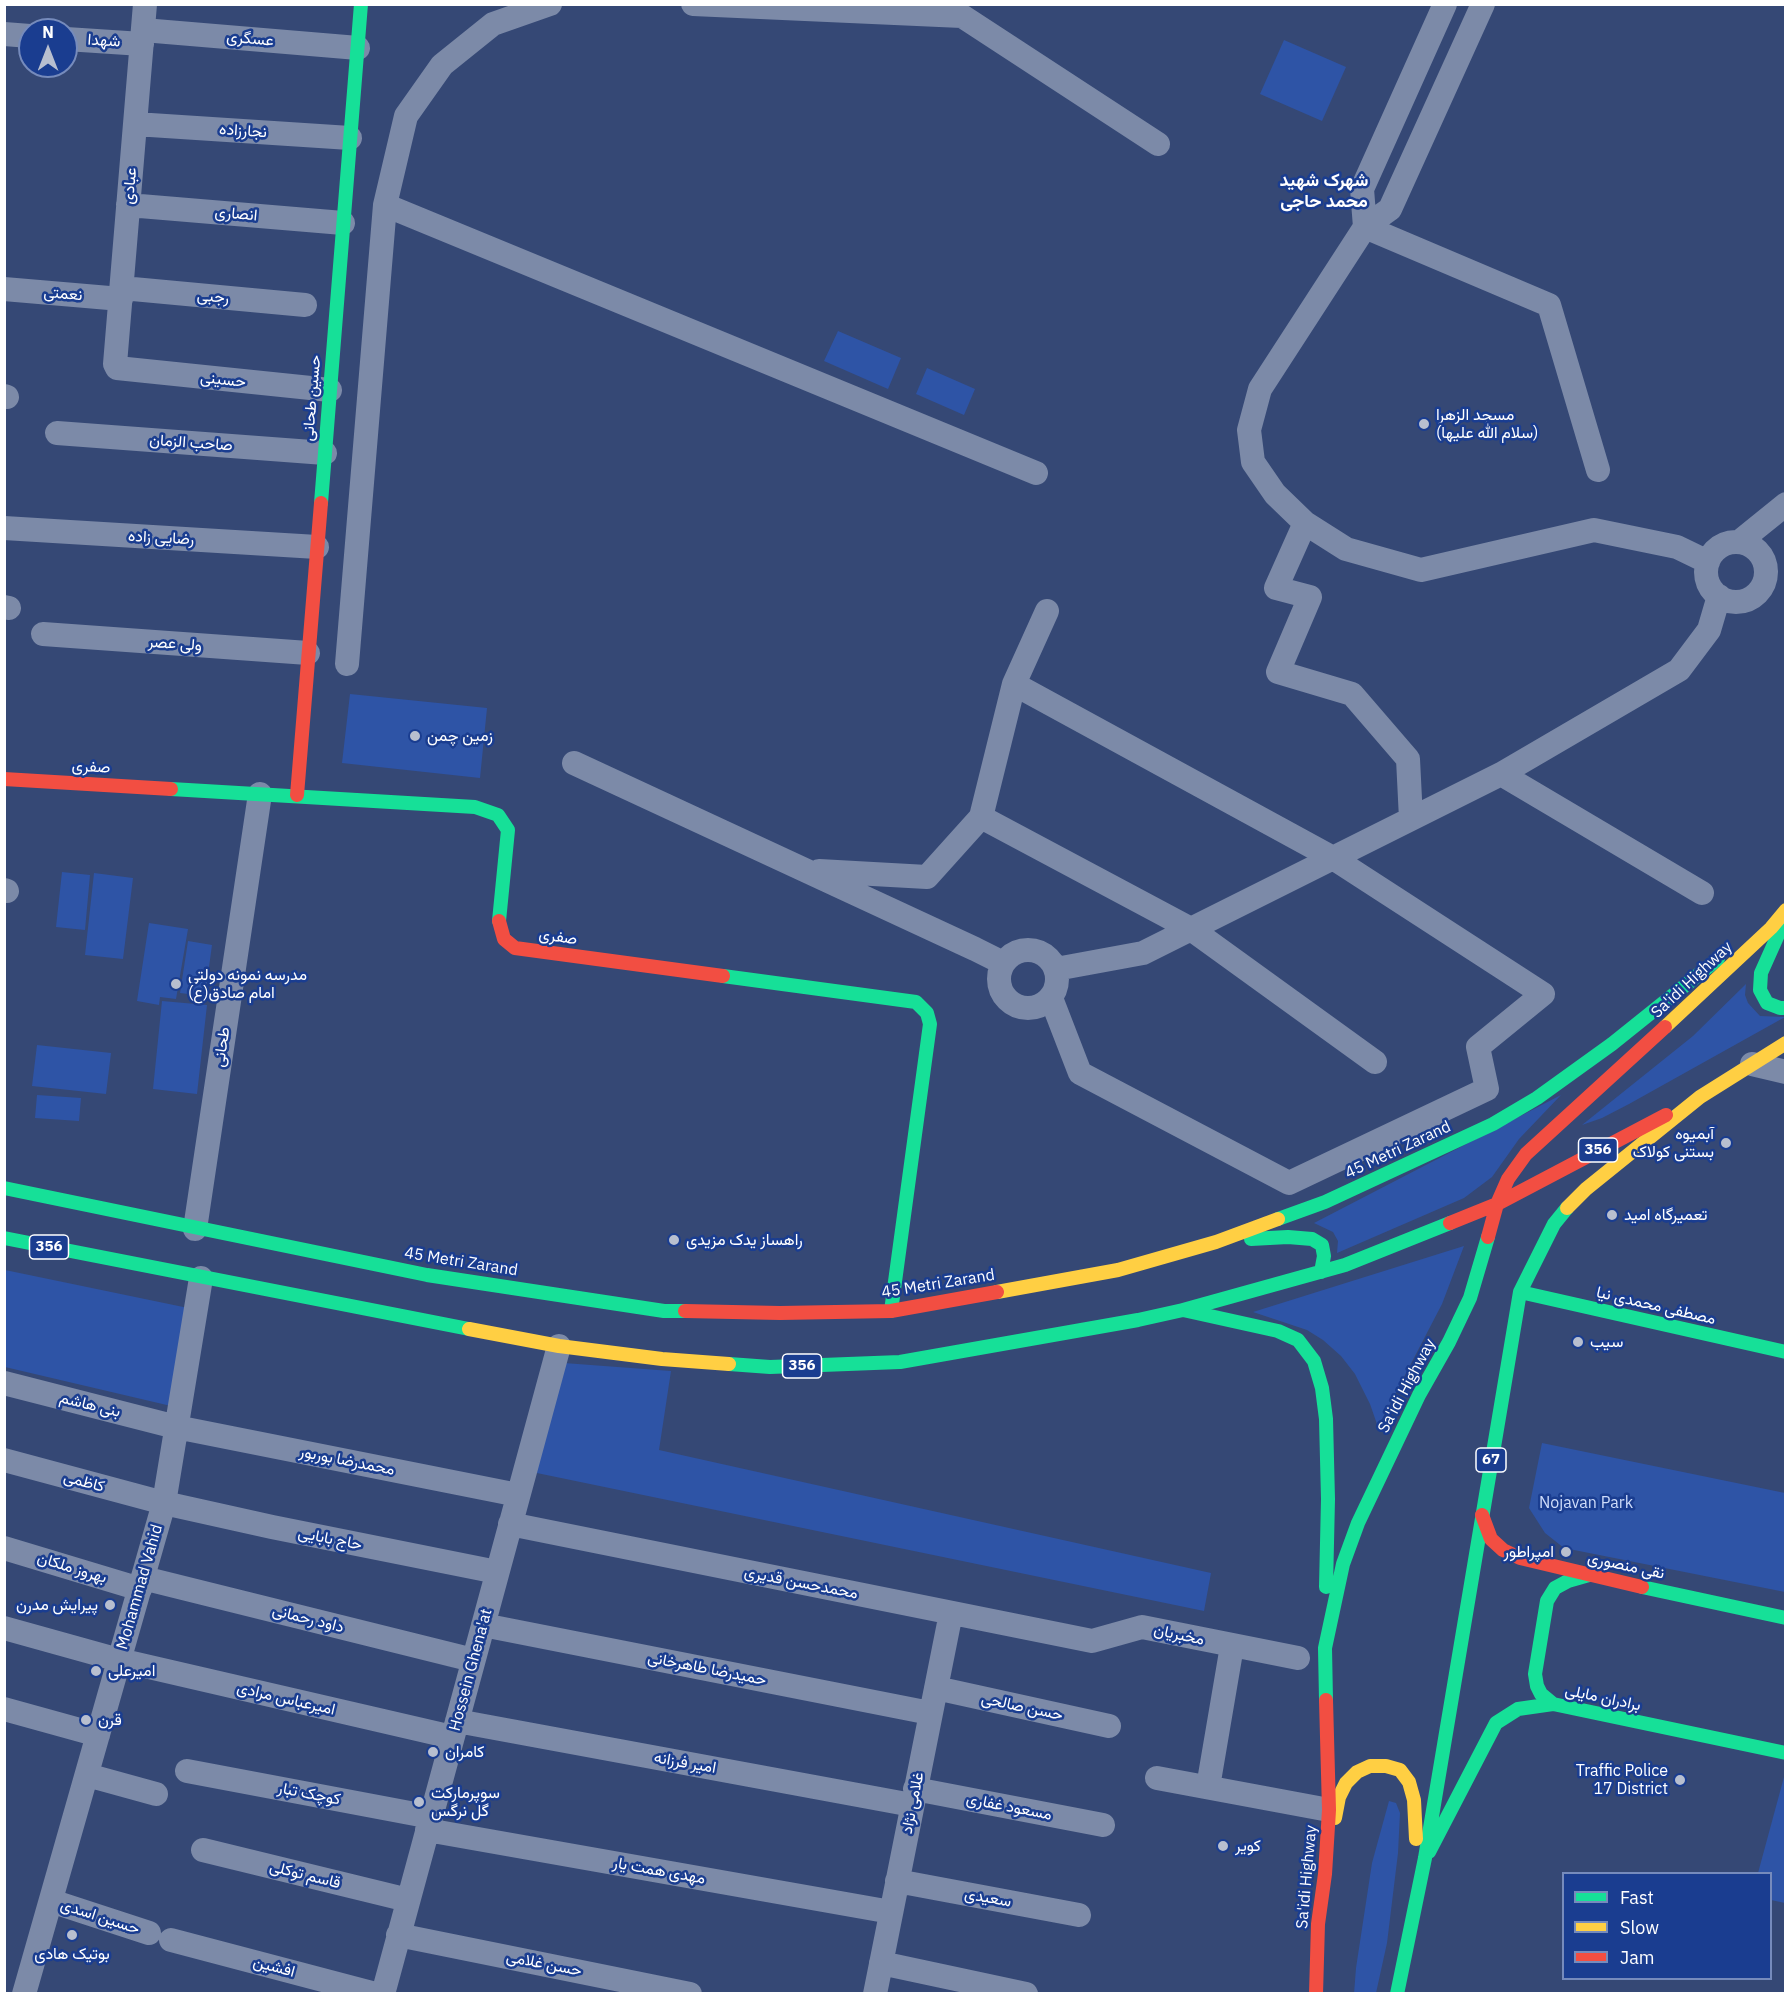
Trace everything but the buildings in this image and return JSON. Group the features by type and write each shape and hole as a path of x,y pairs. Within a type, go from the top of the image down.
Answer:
{"main road":[{"name":"حسین طحانی","path":"297,795 361,4"},
{"name":"صفری","path":"4,779 475,807 498,815 508,830 500,921 504,939 515,948 916,1002 927,1013 930,1024 891,1311"},
{"name":"45 Metri Zarand","path":"4,1188 428,1275 664,1311 780,1313 891,1311 1118,1270 1216,1242 1325,1202 1493,1124 1537,1098 1612,1044 1785,908"},
{"name":"Sa'idi Highway","path":"1316,1994 1318,1924 1325,1874 1329,1810 1325,1648 1343,1564 1358,1523 1410,1414 1470,1298 1497,1204 1508,1179 1526,1154 1728,969 1771,928 1785,908"},
{"path":"1785,919 1764,965 1760,990 1767,1003 1785,1008"},
{"name":"67","path":"1397,1994 1425,1858 1520,1292 1554,1224 1586,1190 1700,1097 1785,1043"},
{"name":"356","path":"4,1238 559,1346 662,1359 770,1367 900,1362 1138,1320 1183,1310 1346,1265 1497,1204 1700,1097"},
{"path":"1216,1242 1288,1237 1312,1239 1322,1245 1324,1256 1321,1272"},
{"name":"مصطفی محمدی نیا","path":"1520,1292 1785,1352"},
{"path":"1183,1310 1278,1331 1298,1340 1314,1361 1322,1388 1326,1419 1328,1499 1325,1648"},
{"name":"نقی منصوری","path":"1482,1515 1491,1539 1503,1550 1520,1558 1785,1618"},
{"path":"1552,1704 1541,1694 1535,1674 1547,1601 1555,1588 1568,1581 1589,1575"},
{"name":"برادران مایلی","path":"1425,1858 1496,1723 1518,1709 1552,1704 1785,1754"},
{"path":"1325,1874 1339,1797 1346,1783 1357,1772 1370,1766 1386,1766 1400,1770 1409,1782 1414,1800 1417,1901"}],"street":[{"name":"عبادی","path":"117,368 115,364 145,4"},
{"path":"347,664 385,205 406,117 442,65 493,24 550,4"},
{"path":"693,4 962,10 1158,144"},
{"path":"1365,227 1362,189 1445,4"},
{"path":"1483,4 1390,209 1365,227 1260,389 1249,430 1253,462 1275,494 1305,523 1346,549 1420,570 1594,530 1677,547 1708,562"},
{"name":"شهدا","path":"78,39 142,37"},
{"name":"عسگری","path":"142,37 358,48"},
{"name":"نجارزاده","path":"135,124 350,138"},
{"name":"انصاری","path":"128,205 343,223"},
{"path":"385,205 1036,473"},
{"path":"1365,227 1549,306 1598,470"},
{"name":"نعمتی","path":"4,290 121,294"},
{"name":"رجبی","path":"121,294 305,306"},
{"name":"حسینی","path":"117,368 330,390"},
{"name":"صاحب الزمان","path":"57,433 325,453"},
{"path":"1739,542 1785,504"},
{"path":"1305,523 1276,588 1310,597 1278,672 1353,694 1408,759 1411,819"},
{"name":"رضایی زاده","path":"4,528 317,547"},
{"path":"1739,542 1757,550 1766,566 1766,577 1757,594 1749,600 1739,602 1719,597 1712,590 1706,572 1708,562 1720,547 1739,542"},
{"path":"1056,969 1143,953 1502,774 1679,670 1709,630 1719,597"},
{"path":"808,870 927,877 981,817 1014,684 1047,611"},
{"name":"ولی عصر","path":"43,634 308,653"},
{"path":"1014,684 1333,858 1543,994 1478,1047 1486,1089 1289,1183 1080,1073 1051,998"},
{"path":"574,763 808,870 1003,963"},
{"path":"1502,774 1702,893"},
{"name":"طحانی","path":"195,1229 260,794"},
{"path":"981,817 1191,929 1375,1062"},
{"path":"1034,950 1042,953 1056,969 1056,989 1051,998 1033,1008 1013,1005 1005,998 998,981 1003,963 1016,952 1034,950"},
{"path":"1752,1064 1785,1072"},
{"name":"Mohammad Vahid","path":"24,1994 164,1503 201,1278"},
{"name":"Hossein Ghena'at","path":"383,1994 559,1346"},
{"name":"بنی هاشم","path":"4,1383 176,1427"},
{"name":"محمدرضا بوربور","path":"176,1427 518,1495"},
{"name":"کاظمی","path":"4,1460 164,1503"},
{"name":"حاج بابایی","path":"164,1503 497,1572"},
{"name":"محمدحسن قدیری","path":"510,1524 1092,1641"},
{"name":"بهروز ملکان","path":"4,1548 141,1583"},
{"name":"داود رحمانی","path":"141,1583 473,1660"},
{"name":"غلامی نژاد","path":"875,1994 951,1613"},
{"name":"حمیدرضا طاهرخانی","path":"483,1625 930,1713"},
{"name":"مخبریان","path":"1092,1641 1142,1627 1298,1658"},
{"name":"امیرعباس مرادی","path":"4,1628 119,1660 454,1729"},
{"path":"1208,1786 1232,1646"},
{"name":"حسن صالحی","path":"936,1688 1109,1726"},
{"path":"4,1709 98,1735"},
{"name":"امیر فرزانه","path":"454,1729 914,1797"},
{"name":"کوچک تبار","path":"187,1772 429,1823"},
{"path":"87,1775 156,1794"},
{"path":"1157,1778 1329,1810"},
{"name":"مسعود غفاری","path":"914,1797 1103,1825"},
{"name":"مهدی همت یار","path":"429,1823 891,1912"},
{"name":"قاسم توکلی","path":"203,1850 408,1900"},
{"name":"سعيدی","path":"897,1881 1079,1915"},
{"name":"حسین اسدی","path":"51,1901 160,1936"},
{"name":"حسن غلامی","path":"398,1935 690,1994"},
{"name":"افشین","path":"160,1936 376,1994"},
{"path":"881,1963 1026,1994"}],"green space":[{"path":"1284,40 1346,67 1322,121 1260,94"},
{"path":"838,331 901,358 888,389 824,361"},
{"path":"927,368 975,389 964,415 916,394"},
{"name":"زمین چمن","path":"350,694 487,708 480,778 342,763"},
{"path":"62,872 90,875 85,930 56,927"},
{"path":"94,873 133,878 123,959 85,955"},
{"path":"149,923 188,929 176,999 160,997 159,1005 137,1001"},
{"path":"188,941 212,945 205,996 180,993"},
{"path":"1746,984 1745,995 1748,1003 1760,1016 1785,1017 1629,1104 1582,1125 1693,1036"},
{"path":"162,1001 207,1005 197,1094 153,1089"},
{"path":"37,1045 111,1053 106,1094 32,1086"},
{"path":"37,1095 81,1098 79,1121 35,1118"},
{"path":"1561,1095 1519,1139 1492,1177 1464,1198 1337,1253 1338,1241 1333,1232 1314,1223"},
{"path":"1464,1246 1442,1304 1378,1427 1370,1404 1355,1374 1341,1356 1307,1330 1253,1312"},
{"path":"5,1270 193,1309 171,1406 5,1367"},
{"path":"564,1363 671,1371 659,1450 1211,1573 1204,1611 532,1472"},
{"name":"Nojavan Park","path":"1542,1443 1785,1493 1785,1592 1564,1548 1545,1533 1529,1508"},
{"path":"1784,1777 1786,1777 1785,1903 1772,1900 1772,1872 1758,1872"},
{"path":"1389,1801 1396,1803 1400,1813 1398,1853 1387,1943 1376,1993 1354,1994 1372,1863"}],"traffic: fast":[{"path":"321,503 361,4"},
{"path":"171,789 475,807 498,815 508,830 499,921"},
{"path":"1782,926 1761,973 1760,990 1767,1003 1786,1008"},
{"path":"1278,1219 1325,1202 1493,1124 1537,1098 1612,1044 1718,959"},
{"path":"723,976 916,1002 927,1013 930,1024 891,1311"},
{"path":"4,1188 427,1275 664,1311 685,1311"},
{"path":"1397,1994 1425,1858 1520,1292 1554,1224 1567,1208"},
{"path":"729,1364 770,1367 900,1362 1138,1320 1183,1310 1345,1265 1450,1223"},
{"path":"1251,1239 1288,1237 1312,1239 1322,1245 1324,1256 1321,1272"},
{"path":"1326,1700 1325,1648 1343,1564 1358,1523 1419,1395 1449,1342 1470,1298 1488,1237"},
{"path":"4,1238 469,1329"},
{"path":"1520,1292 1786,1352"},
{"path":"1183,1310 1278,1331 1298,1340 1314,1361 1322,1388 1326,1419 1328,1499 1326,1587"},
{"path":"1553,1704 1541,1694 1535,1674 1547,1601 1555,1588 1568,1581 1589,1575"},
{"path":"1642,1587 1786,1618"},
{"path":"1429,1852 1496,1723 1518,1709 1553,1704 1786,1753"}],"traffic: slow":[{"path":"1665,1027 1771,928 1786,910"},
{"path":"1567,1208 1586,1189 1700,1097 1786,1043"},
{"path":"997,1292 1118,1270 1216,1242 1278,1219"},
{"path":"469,1329 559,1346 662,1359 729,1364"},
{"path":"1335,1818 1339,1797 1346,1783 1357,1772 1370,1766 1386,1766 1400,1770 1409,1782 1414,1800 1416,1839"}],"traffic: jam":[{"path":"297,795 321,503"},
{"path":"4,779 171,789"},
{"path":"499,921 504,939 515,948 723,976"},
{"path":"1488,1237 1497,1204 1508,1179 1526,1154 1665,1027"},
{"path":"1450,1223 1497,1204 1666,1115"},
{"path":"685,1311 780,1313 891,1311 997,1292"},
{"path":"1482,1515 1491,1539 1503,1550 1520,1558 1642,1587"},
{"path":"1316,1994 1318,1924 1325,1874 1329,1810 1326,1700"}],"place":[{"name":"مسجد الزهرا (سلام الله علیها)","path":"1424,424"},
{"name":"زمین چمن","path":"415,736"},
{"name":"مدرسه نمونه دولتی امام صادق(ع)","path":"176,984"},
{"name":"آبمیوه بستنی کولاک","path":"1726,1143"},
{"name":"تعمیرگاه امید","path":"1612,1215"},
{"name":"راهساز یدک مزیدی","path":"674,1240"},
{"name":"سیب","path":"1578,1342"},
{"name":"امپراطور","path":"1566,1552"},
{"name":"پیرایش مدرن","path":"110,1605"},
{"name":"امیرعلی","path":"96,1671"},
{"name":"قرن","path":"86,1720"},
{"name":"کامران","path":"433,1752"},
{"name":"Traffic Police 17 District","path":"1680,1780"},
{"name":"سوپرمارکت گل نرگس","path":"419,1802"},
{"name":"کویر","path":"1223,1846"},
{"name":"بوتیک هادی","path":"72,1935"}],"district":[{"name":"شهرک شهید محمد حاجی","path":"1324,192"}]}
